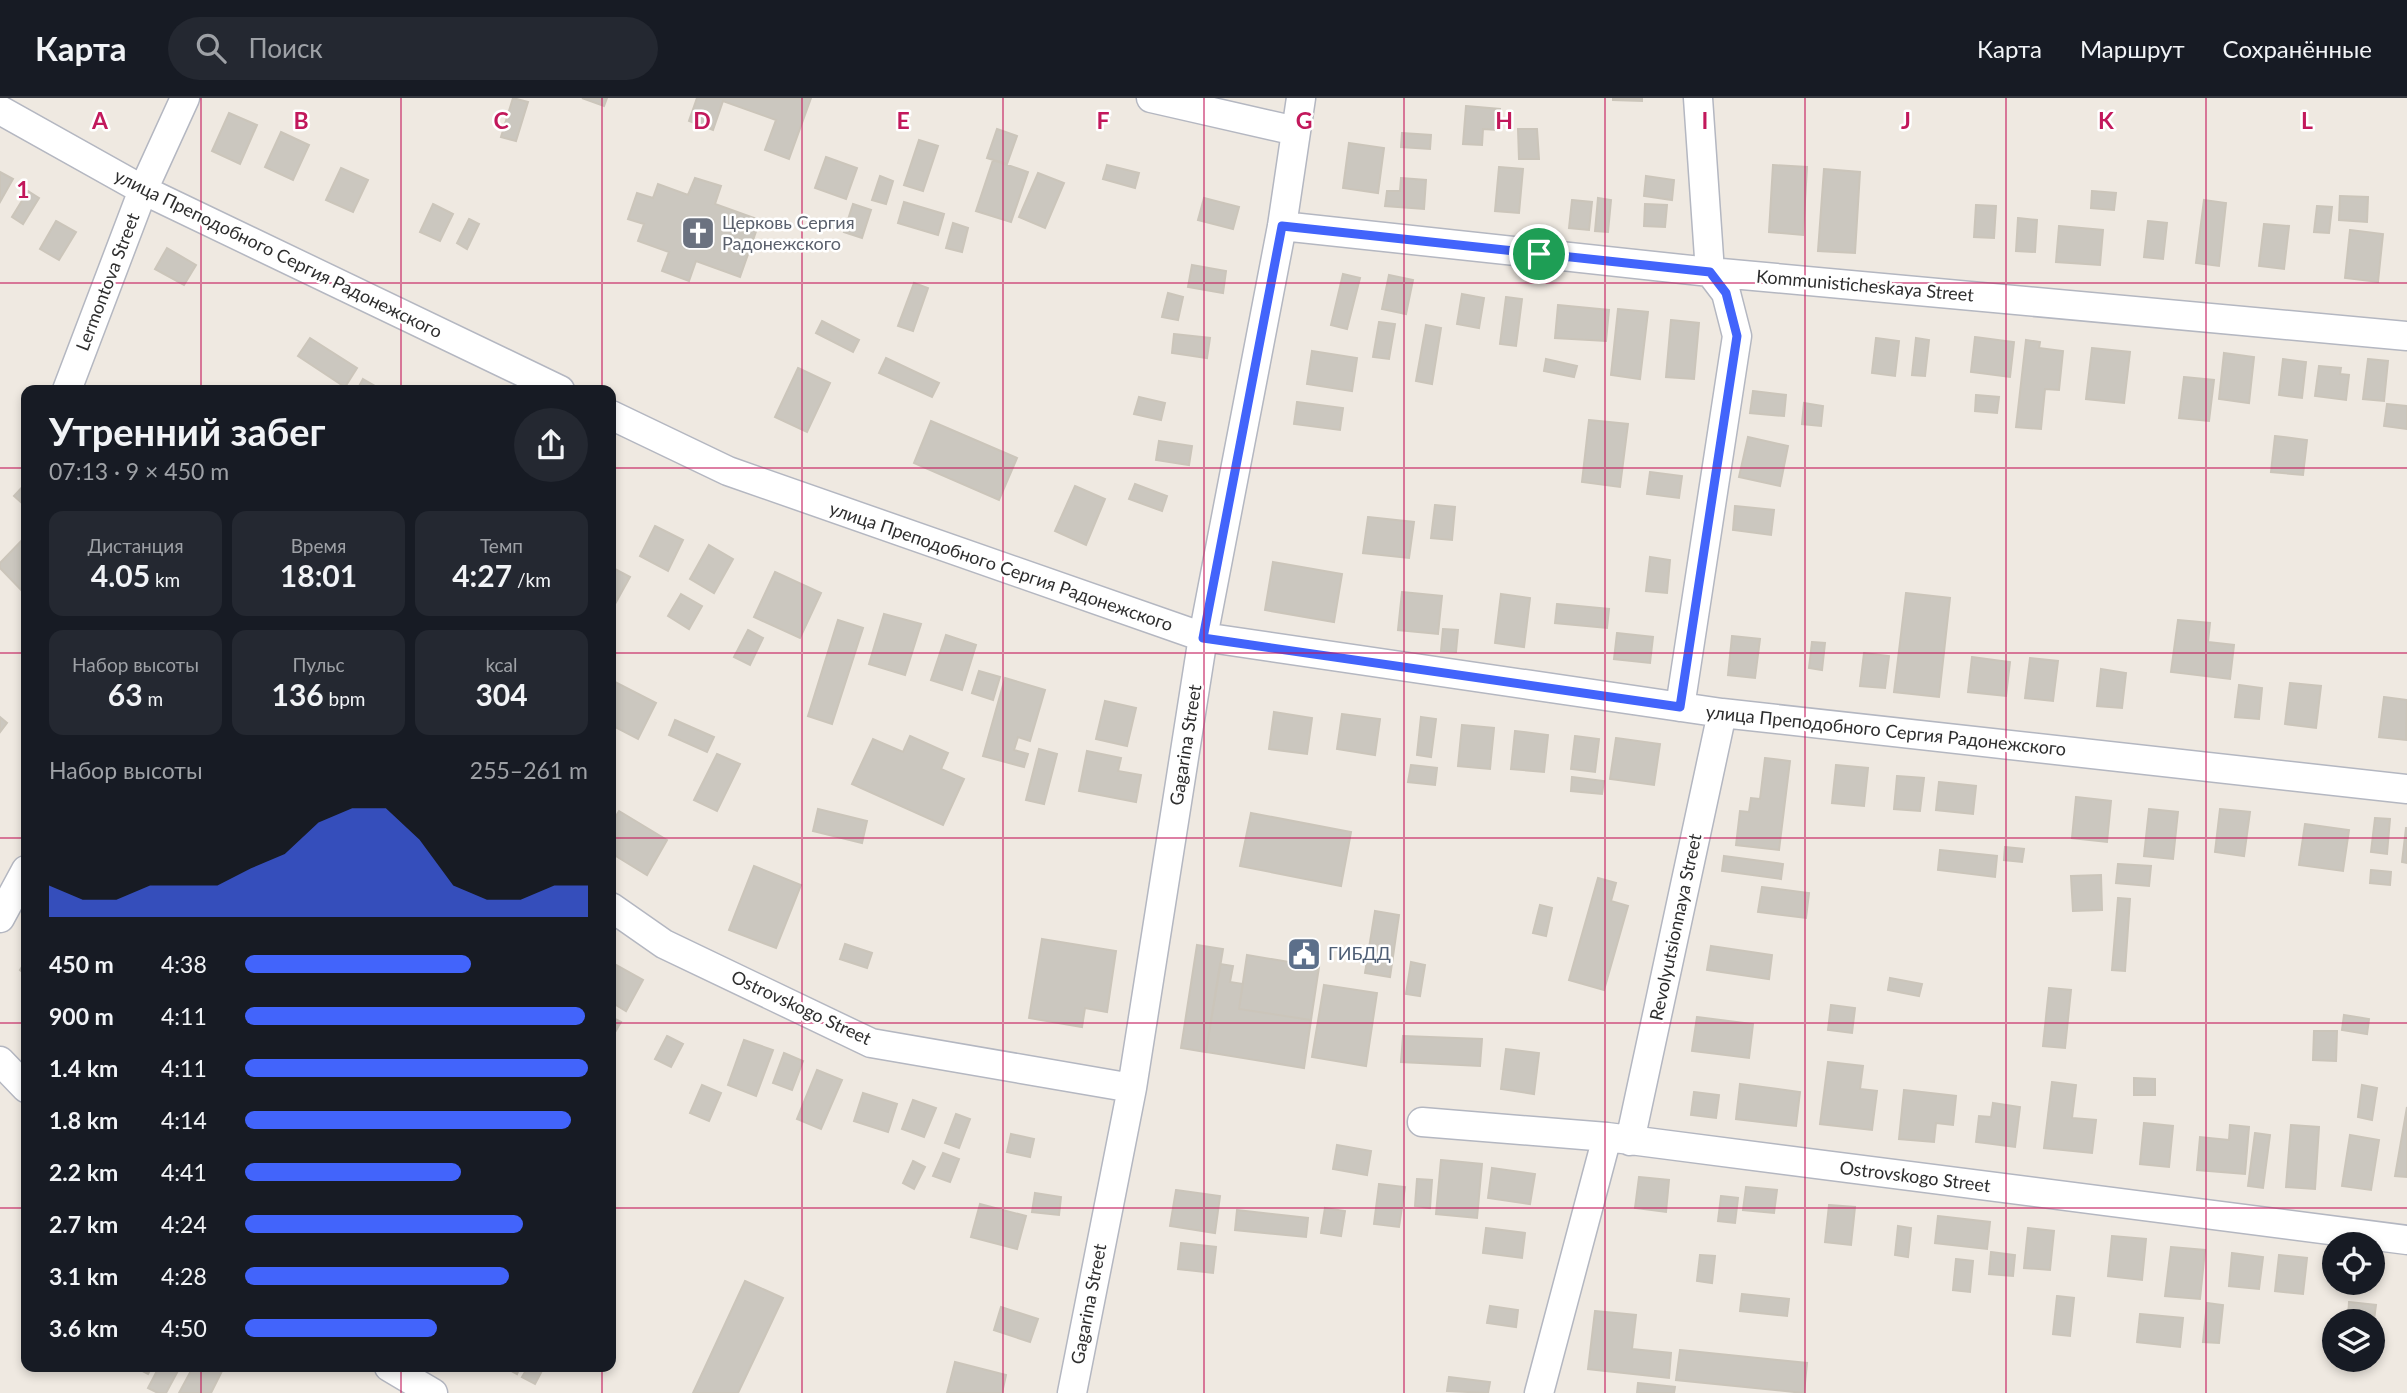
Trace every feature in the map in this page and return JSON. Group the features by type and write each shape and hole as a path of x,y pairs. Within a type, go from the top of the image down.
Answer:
{"street":[{"name":"Lermontova Street","path":"69,385 143,190 185,98"},
{"path":"1151,98 1296,131"},
{"name":"Gagarina Street","path":"1072,1393 1132,1088 1203,638 1282,226 1301,98"},
{"path":"1680,707 1737,336 1726,293 1710,272 1698,98"},
{"name":"улица Преподобного Сергия Радонежского","path":"0,110 143,190 550,385"},
{"name":"Kommunisticheskaya Street","path":"1282,226 1710,272 2407,336"},
{"name":"улица Преподобного Сергия Радонежского","path":"616,417 728,471 1203,638 1722,713 2407,789"},
{"name":"Revolyutsionnaya Street","path":"1539,1393 1618,1139 1722,713"},
{"path":"0,918 21,879"},
{"name":"Ostrovskogo Street","path":"616,910 664,944 872,1043 1132,1088"},
{"path":"0,1060 21,1083"},
{"name":"Ostrovskogo Street","path":"1422,1122 1618,1139 2407,1240"},
{"path":"397,1372 433,1393"}],"building":[{"path":"513,98 528,102 516,141 501,137"},
{"path":"582,98 607,98 604,106"},
{"path":"697,98 811,98 789,159 765,150 776,120 723,101 713,130 689,121"},
{"path":"1642,98 1642,101 1613,100"},
{"path":"1466,106 1500,109 1498,130 1483,129 1482,145 1463,144"},
{"path":"229,113 257,125 240,164 212,151"},
{"path":"997,129 1017,136 1007,164 987,158"},
{"path":"1518,129 1537,129 1539,159 1519,159"},
{"path":"281,132 309,145 293,180 265,167"},
{"path":"1402,133 1431,135 1430,149 1401,147"},
{"path":"919,140 938,146 923,191 904,185"},
{"path":"1349,143 1384,148 1378,193 1343,188"},
{"path":"826,157 857,168 846,199 815,188"},
{"path":"993,160 1028,172 1011,222 976,211"},
{"path":"1107,165 1139,173 1135,188 1103,179"},
{"path":"1773,165 1807,167 1803,235 1769,232"},
{"path":"1499,167 1523,169 1519,213 1495,211"},
{"path":"341,168 368,180 353,212 326,200"},
{"path":"1824,169 1860,172 1855,253 1818,251"},
{"path":"0,172 13,179 0,202"},
{"path":"1038,173 1064,183 1045,228 1019,217"},
{"path":"880,176 893,181 886,204 872,200"},
{"path":"1646,176 1674,180 1672,200 1644,196"},
{"name":"Церковь Сергия Радонежского","path":"695,178 721,186 715,204 760,220 740,277 696,261 689,281 662,271 669,252 638,241 644,224 628,219 637,193 653,198 658,184 688,195"},
{"path":"1401,178 1426,180 1424,209 1385,206 1387,191 1400,191"},
{"path":"28,191 39,198 23,224 12,217"},
{"path":"2092,191 2116,193 2114,210 2091,208"},
{"path":"2340,196 2368,197 2367,222 2339,220"},
{"path":"1204,198 1239,207 1233,229 1198,220"},
{"path":"1598,198 1611,200 1608,232 1595,231"},
{"path":"1572,200 1592,202 1589,230 1569,228"},
{"path":"2204,200 2226,203 2219,266 2196,263"},
{"path":"904,202 944,214 938,235 898,223"},
{"path":"433,204 453,214 440,241 420,232"},
{"path":"853,204 871,210 862,238 844,232"},
{"path":"1645,204 1667,205 1665,227 1644,226"},
{"path":"1976,205 1996,206 1994,238 1974,237"},
{"path":"2317,206 2332,207 2329,233 2314,232"},
{"path":"2018,218 2037,220 2035,252 2016,251"},
{"path":"469,219 479,224 467,249 457,243"},
{"path":"56,221 76,232 59,260 40,249"},
{"path":"2148,221 2167,223 2163,259 2144,257"},
{"path":"953,223 968,228 962,252 946,248"},
{"path":"2264,224 2289,226 2284,269 2259,266"},
{"path":"2059,226 2103,230 2100,265 2056,262"},
{"path":"2350,230 2383,234 2378,282 2345,278"},
{"path":"167,248 196,265 184,285 155,269"},
{"path":"1192,265 1226,271 1223,293 1188,287"},
{"path":"1343,274 1360,278 1347,329 1331,325"},
{"path":"1389,275 1413,280 1406,314 1382,309"},
{"path":"914,283 928,288 913,331 898,326"},
{"path":"1168,293 1183,297 1178,320 1162,317"},
{"path":"1462,294 1484,298 1479,328 1457,324"},
{"path":"1506,297 1522,299 1516,346 1500,344"},
{"path":"1558,305 1609,310 1606,341 1555,338"},
{"path":"1618,309 1648,312 1640,379 1611,375"},
{"path":"1671,320 1699,323 1694,379 1666,377"},
{"path":"822,321 859,340 853,352 816,333"},
{"path":"1379,322 1395,324 1389,359 1373,357"},
{"path":"1426,325 1441,328 1432,384 1416,381"},
{"path":"1174,334 1210,338 1207,358 1172,353"},
{"path":"1975,337 2014,342 2010,377 1971,372"},
{"path":"310,338 357,368 346,385 342,385 298,356"},
{"path":"1876,338 1899,341 1895,376 1872,373"},
{"path":"1916,338 1929,340 1925,376 1912,375"},
{"path":"2026,340 2040,342 2039,348 2063,351 2059,390 2045,389 2041,429 2016,427"},
{"path":"2092,348 2130,352 2124,403 2086,399"},
{"path":"1312,351 1357,358 1352,391 1307,384"},
{"path":"2224,353 2254,357 2249,403 2219,399"},
{"path":"886,358 939,383 932,397 879,373"},
{"path":"1546,359 1577,366 1574,377 1544,371"},
{"path":"2283,359 2306,362 2302,398 2279,395"},
{"path":"2368,359 2388,361 2384,401 2363,399"},
{"path":"2319,366 2341,368 2340,374 2349,375 2346,400 2315,396"},
{"path":"798,368 830,383 807,432 775,417"},
{"path":"2184,377 2214,380 2209,421 2179,418"},
{"path":"363,379 373,385 360,385"},
{"path":"1753,391 1786,395 1784,416 1750,413"},
{"path":"1976,395 1999,397 1997,413 1975,411"},
{"path":"1139,397 1165,403 1161,420 1134,414"},
{"path":"1297,402 1343,408 1340,430 1294,424"},
{"path":"1804,403 1823,406 1821,426 1802,424"},
{"path":"2387,404 2407,406 2407,429 2384,426"},
{"path":"1589,420 1628,424 1620,487 1582,482"},
{"path":"931,421 1017,458 999,500 914,463"},
{"path":"2275,436 2307,440 2303,475 2271,472"},
{"path":"1748,437 1788,446 1780,486 1739,477"},
{"path":"1159,441 1192,446 1189,465 1156,460"},
{"path":"1650,472 1682,476 1679,498 1647,494"},
{"path":"1135,484 1167,496 1162,511 1129,499"},
{"path":"1075,486 1105,499 1086,545 1055,531"},
{"path":"21,488 21,502 14,496"},
{"path":"1435,505 1455,507 1452,540 1431,538"},
{"path":"1735,506 1774,510 1771,535 1733,530"},
{"path":"1368,517 1414,522 1409,558 1363,553"},
{"path":"655,526 683,540 668,571 640,556"},
{"path":"21,541 21,590 0,568 0,563"},
{"path":"709,545 733,559 714,593 690,579"},
{"path":"1650,557 1670,560 1667,593 1646,591"},
{"path":"1273,562 1342,574 1334,622 1265,610"},
{"path":"616,570 630,577 616,602"},
{"path":"775,572 821,593 800,638 754,617"},
{"path":"1402,592 1442,596 1438,634 1398,630"},
{"path":"1906,593 1950,598 1939,697 1894,692"},
{"path":"681,594 702,606 689,629 668,616"},
{"path":"1501,594 1530,598 1524,647 1495,643"},
{"path":"1557,604 1609,609 1607,628 1555,623"},
{"path":"884,614 921,624 905,675 869,664"},
{"path":"838,620 863,628 832,724 808,716"},
{"path":"2178,620 2210,623 2208,642 2234,645 2230,679 2171,672"},
{"path":"1443,629 1458,630 1456,652 1441,651"},
{"path":"748,630 763,638 750,665 734,657"},
{"path":"1617,633 1653,637 1650,663 1614,659"},
{"path":"946,635 976,645 962,690 931,680"},
{"path":"1732,636 1760,639 1755,678 1728,675"},
{"path":"1812,642 1825,643 1822,670 1809,668"},
{"path":"1864,653 1889,656 1885,688 1860,686"},
{"path":"1972,657 2010,662 2006,696 1968,692"},
{"path":"2030,658 2058,661 2053,701 2025,698"},
{"path":"2101,669 2126,673 2122,708 2097,706"},
{"path":"979,671 1000,677 993,700 972,693"},
{"path":"1005,678 1045,690 1030,741 1018,737 1014,750 1028,754 1024,767 983,756"},
{"path":"616,683 656,703 638,739 616,728"},
{"path":"2290,683 2321,686 2316,728 2285,724"},
{"path":"2239,685 2262,688 2259,719 2235,717"},
{"path":"2384,697 2407,700 2406,740 2379,737"},
{"path":"1105,701 1136,708 1127,746 1096,739"},
{"path":"1274,712 1312,718 1307,754 1269,749"},
{"path":"1342,714 1380,719 1375,755 1337,749"},
{"path":"0,717 7,723 0,732"},
{"path":"1421,717 1436,719 1431,757 1417,755"},
{"path":"675,720 714,737 707,752 669,735"},
{"path":"1462,725 1494,728 1490,769 1458,766"},
{"path":"1515,731 1548,735 1544,772 1511,769"},
{"path":"910,736 948,753 941,769 964,779 943,825 852,784 873,739 903,752"},
{"path":"1575,736 1599,739 1595,772 1571,769"},
{"path":"1616,738 1660,744 1654,785 1610,779"},
{"path":"1039,749 1057,754 1044,804 1026,800"},
{"path":"1087,751 1121,758 1118,771 1141,775 1136,802 1079,791"},
{"path":"717,754 740,764 717,811 694,800"},
{"path":"1765,758 1790,761 1779,850 1736,845 1740,811 1749,812 1751,798 1760,799"},
{"path":"1411,765 1437,768 1435,785 1408,782"},
{"path":"1836,765 1868,768 1864,806 1832,803"},
{"path":"1897,776 1924,778 1920,811 1894,809"},
{"path":"1572,777 1604,781 1602,794 1571,791"},
{"path":"1939,782 1976,786 1973,814 1936,810"},
{"path":"2076,797 2111,801 2107,842 2072,838"},
{"path":"818,809 867,821 862,843 813,831"},
{"path":"2149,809 2178,812 2173,859 2144,856"},
{"path":"2220,809 2250,812 2244,856 2215,852"},
{"path":"619,811 667,840 647,875 616,856 616,816"},
{"path":"1251,813 1351,832 1341,886 1240,866"},
{"path":"2375,818 2390,819 2387,854 2371,852"},
{"path":"2305,824 2349,830 2343,871 2299,865"},
{"path":"2407,828 2407,863 2402,862"},
{"path":"2005,847 2024,849 2022,862 2004,860"},
{"path":"1940,850 1997,856 1995,877 1938,870"},
{"path":"1724,856 1783,864 1781,879 1722,871"},
{"path":"2118,864 2151,866 2149,886 2116,883"},
{"path":"754,866 801,885 776,948 729,930"},
{"path":"2371,870 2391,872 2390,885 2370,883"},
{"path":"2101,875 2102,910 2073,911 2071,876"},
{"path":"1598,878 1616,883 1611,901 1628,906 1604,990 1569,980"},
{"path":"1762,887 1809,893 1806,918 1758,912"},
{"path":"2118,898 2130,899 2125,971 2112,970"},
{"path":"1540,905 1552,908 1546,936 1533,933"},
{"path":"1375,911 1399,915 1390,977 1365,973"},
{"path":"1042,939 1116,951 1107,1012 1085,1008 1082,1027 1029,1018"},
{"path":"845,944 872,953 867,968 840,959"},
{"path":"1197,945 1223,949 1206,1052 1181,1048"},
{"path":"1711,946 1772,955 1769,979 1707,970"},
{"path":"1247,955 1319,967 1311,1020 1239,1009"},
{"path":"1411,962 1425,965 1420,996 1406,994"},
{"path":"1220,964 1233,966 1230,982 1243,984 1239,1009 1311,1020 1304,1068 1206,1052"},
{"path":"616,965 643,980 626,1011 616,1005"},
{"path":"1890,978 1922,984 1919,996 1888,990"},
{"path":"1324,985 1377,993 1366,1066 1312,1057"},
{"path":"2049,988 2071,990 2065,1048 2043,1046"},
{"path":"1831,1005 1855,1008 1852,1033 1828,1030"},
{"path":"2344,1015 2369,1019 2367,1034 2342,1030"},
{"path":"1697,1017 1753,1024 1749,1058 1692,1051"},
{"path":"2314,1031 2337,1031 2336,1061 2313,1060"},
{"path":"667,1036 683,1044 671,1067 655,1059"},
{"path":"1403,1036 1482,1039 1480,1066 1401,1062"},
{"path":"744,1040 773,1050 756,1096 728,1085"},
{"path":"1506,1049 1539,1053 1534,1094 1501,1089"},
{"path":"784,1053 803,1061 792,1090 773,1083"},
{"path":"1828,1062 1863,1066 1860,1089 1877,1091 1872,1130 1820,1124"},
{"path":"817,1070 842,1080 821,1129 797,1119"},
{"path":"2134,1078 2155,1079 2155,1095 2134,1095"},
{"path":"2052,1082 2076,1085 2072,1118 2096,1120 2092,1153 2044,1148"},
{"path":"1740,1084 1800,1092 1796,1126 1736,1119"},
{"path":"702,1085 721,1093 709,1121 690,1113"},
{"path":"2362,1085 2377,1088 2372,1120 2358,1117"},
{"path":"1904,1090 1956,1096 1953,1125 1936,1123 1934,1142 1899,1139"},
{"path":"1694,1092 1719,1095 1716,1118 1691,1115"},
{"path":"863,1093 897,1104 888,1132 854,1121"},
{"path":"913,1100 936,1108 924,1137 902,1129"},
{"path":"1993,1103 2020,1107 2015,1147 1976,1142 1979,1116 1991,1117"},
{"path":"2407,1107 2407,1177 2395,1176"},
{"path":"956,1114 970,1119 959,1148 945,1143"},
{"path":"2144,1123 2173,1126 2169,1167 2140,1164"},
{"path":"2230,1125 2249,1127 2245,1174 2197,1170 2200,1137 2229,1140"},
{"path":"2291,1125 2319,1127 2315,1189 2286,1187"},
{"path":"2255,1133 2270,1135 2263,1188 2248,1186"},
{"path":"1011,1134 1034,1139 1030,1157 1007,1152"},
{"path":"2350,1135 2379,1140 2371,1190 2342,1186"},
{"path":"1337,1145 1371,1151 1367,1175 1333,1169"},
{"path":"943,1153 959,1159 950,1182 933,1176"},
{"path":"1441,1160 1482,1164 1477,1218 1436,1214"},
{"path":"913,1161 925,1167 914,1189 903,1183"},
{"path":"1492,1168 1535,1174 1530,1204 1488,1198"},
{"path":"1639,1177 1669,1180 1666,1212 1635,1208"},
{"path":"1417,1179 1432,1180 1430,1208 1415,1206"},
{"path":"1379,1184 1405,1187 1399,1227 1374,1224"},
{"path":"1746,1187 1777,1190 1774,1213 1743,1210"},
{"path":"1176,1190 1220,1196 1215,1233 1170,1226"},
{"path":"1035,1193 1061,1197 1059,1215 1032,1212"},
{"path":"1721,1196 1738,1198 1735,1223 1718,1221"},
{"path":"980,1204 1026,1216 1017,1249 971,1237"},
{"path":"1829,1205 1855,1207 1851,1245 1825,1242"},
{"path":"1325,1208 1345,1211 1341,1236 1321,1233"},
{"path":"1237,1210 1308,1218 1306,1237 1235,1230"},
{"path":"1938,1216 1990,1222 1987,1249 1935,1243"},
{"path":"1898,1226 1911,1228 1908,1257 1895,1255"},
{"path":"1486,1228 1525,1233 1522,1258 1483,1253"},
{"path":"2028,1228 2054,1231 2050,1270 2024,1268"},
{"path":"2112,1236 2146,1239 2142,1280 2108,1276"},
{"path":"1181,1243 1216,1247 1213,1273 1178,1269"},
{"path":"2171,1247 2205,1250 2200,1299 2165,1296"},
{"path":"1991,1252 2015,1255 2013,1276 1989,1274"},
{"path":"2232,1253 2263,1257 2259,1289 2229,1286"},
{"path":"1700,1255 1715,1256 1712,1283 1697,1281"},
{"path":"2279,1255 2307,1258 2303,1294 2275,1291"},
{"path":"1956,1259 1973,1261 1970,1292 1953,1290"},
{"path":"745,1281 783,1298 738,1393 693,1393"},
{"path":"1742,1294 1789,1299 1787,1316 1740,1311"},
{"path":"2057,1296 2074,1298 2070,1336 2053,1334"},
{"path":"2349,1302 2376,1305 2375,1309 2349,1309"},
{"path":"2207,1303 2223,1305 2219,1343 2203,1342"},
{"path":"1490,1306 1518,1310 1516,1327 1487,1323"},
{"path":"1001,1307 1038,1319 1030,1342 994,1330"},
{"path":"1595,1311 1636,1315 1632,1349 1671,1353 1669,1378 1588,1369"},
{"path":"2140,1314 2183,1318 2180,1347 2137,1342"},
{"path":"1680,1350 1807,1363 1804,1393 1676,1380"},
{"path":"955,1362 1006,1375 1002,1393 947,1393"},
{"path":"156,1372 177,1372 166,1393 158,1393 148,1388"},
{"path":"190,1372 222,1372 211,1393 179,1393"},
{"path":"525,1372 541,1372 535,1384 522,1377"},
{"path":"1449,1377 1490,1382 1488,1393 1447,1391"},
{"path":"1638,1383 1675,1387 1674,1393 1637,1393"}],"place":[{"name":"Церковь Сергия Радонежского","path":"698,233"},
{"name":"ГИБДД","path":"1304,954"}],"route":[{"path":"1282,226 1539,254 1710,272 1726,293 1737,336 1680,707 1203,638 1282,226"}]}
